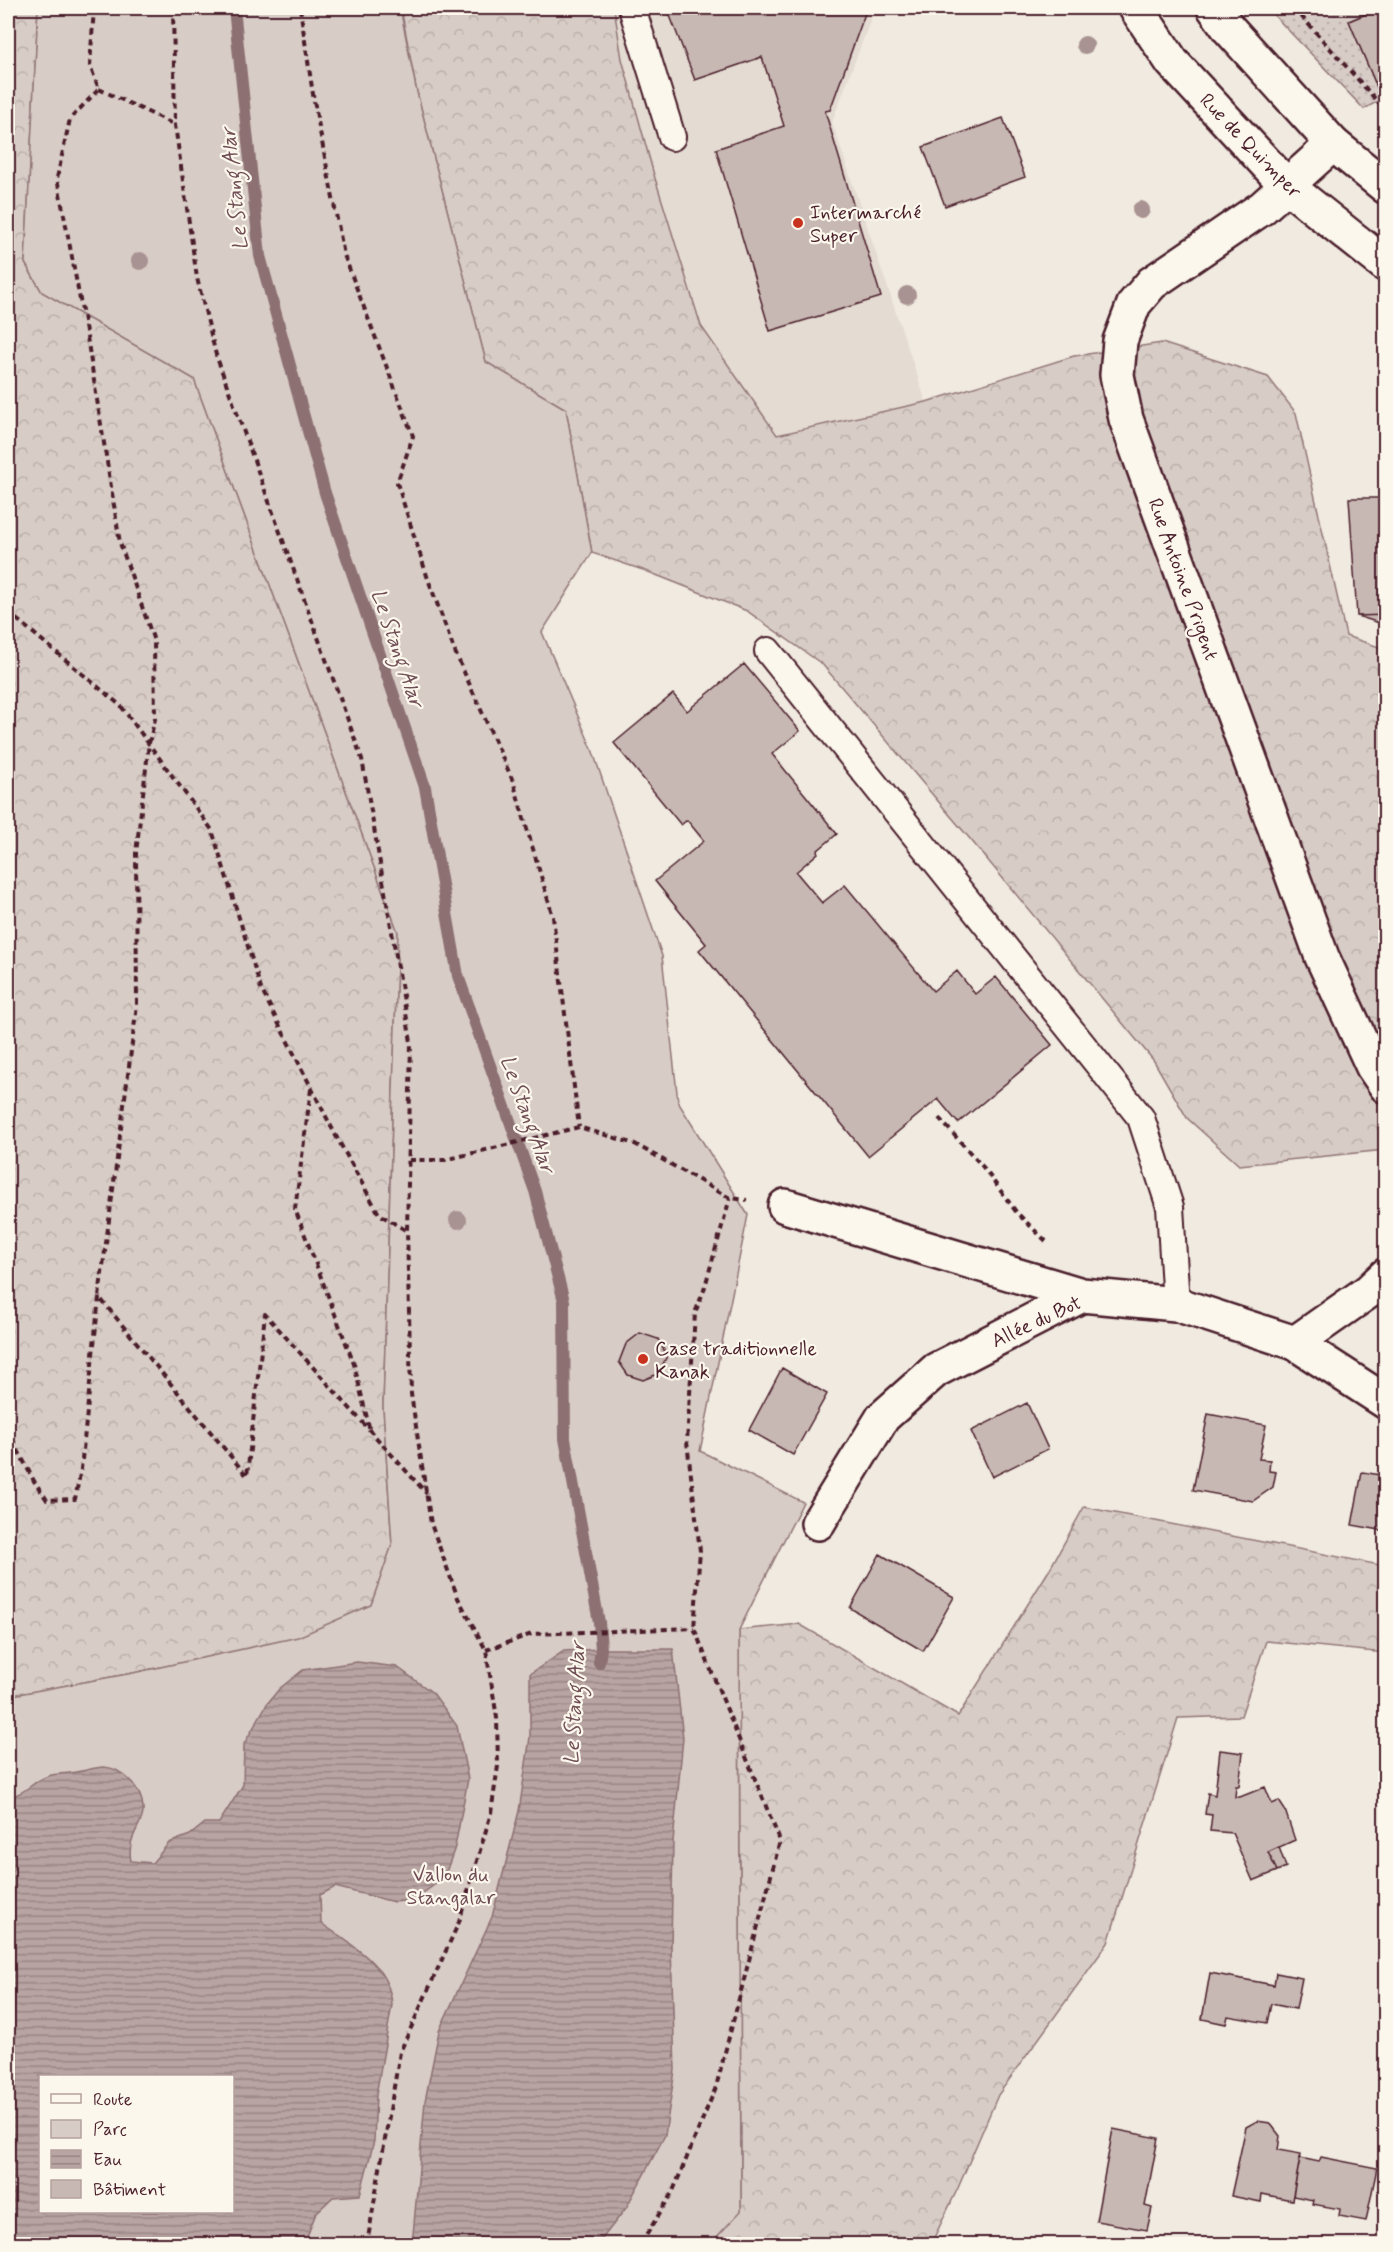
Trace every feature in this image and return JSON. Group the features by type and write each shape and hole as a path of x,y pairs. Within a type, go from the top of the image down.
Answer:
{"street":[{"name":"Rue de Quimper","path":"1136,8 1172,62 1288,187 1386,265"},
{"path":"1214,8 1229,29 1333,144 1386,187"},
{"name":"Rue Antoine Prigent","path":"1333,144 1288,187 1262,208 1152,283 1134,304 1119,341 1117,375 1126,419 1322,957 1373,1066 1386,1086"},
{"path":"785,1206 1082,1295"},
{"path":"1295,1343 1369,1291 1386,1275"},
{"name":"Allée du Bot","path":"818,1523 883,1417 936,1370 1082,1295 1176,1304 1295,1343 1386,1402"}],"lane":[{"path":"632,8 672,136"},
{"path":"768,651 1141,1118 1170,1207 1176,1304"}],"path":[{"path":"94,8 90,66 99,89 176,124"},
{"path":"173,8 176,124 197,278 216,355 362,759 411,1042 407,1231 411,1394 431,1524 458,1598 486,1650 497,1718 498,1766 491,1813 459,1922 400,2052 367,2244"},
{"path":"300,8 314,101 344,255 412,436 397,483 428,579 455,651 513,781 553,917 579,1127"},
{"path":"1294,8 1379,106 1386,111"},
{"path":"1297,12 1305,8"},
{"path":"8,1431 34,1481 47,1500 75,1499 81,1469 99,1297 137,1005 136,853 149,743 155,719 154,641 120,543 87,337 57,178 70,119 99,89"},
{"path":"1379,106 1386,103"},
{"path":"8,612 121,706 212,830 261,989 379,1214 407,1231"},
{"path":"311,1088 295,1209 354,1364 370,1431"},
{"path":"939,1118 983,1167 1017,1213 1047,1241 1082,1295"},
{"path":"409,1160 445,1160 579,1127 635,1144 730,1198 785,1206"},
{"path":"641,2244 673,2191 716,2087 780,1841 694,1628 700,1551 687,1442 695,1313 704,1290 730,1198"},
{"path":"99,1297 247,1476 266,1314 427,1494"},
{"path":"486,1650 532,1634 694,1628"}],"shaded area":[{"path":"614,8 875,8 832,122 926,402 777,435 701,326 654,175 622,59"}],"green space":[{"path":"8,8 38,8 25,263 42,292 194,379 398,932 383,1407 392,1545 371,1605 298,1638 133,1673 8,1696"},
{"name":"Vallon du Stangalar","path":"38,8 400,8 416,88 486,362 566,409 592,553 542,632 592,749 662,956 678,1102 748,1215 700,1451 803,1502 739,1630 741,2211 710,2244 8,2244 8,1696 133,1673 298,1637 371,1605 392,1545 383,1407 398,932 194,379 42,292 25,263"},
{"path":"401,8 614,8 622,59 654,175 701,326 777,435 926,402 1074,356 1162,343 1268,377 1296,413 1346,636 1385,649 1385,1150 1239,1165 1187,1118 1154,1061 822,664 747,611 646,571 592,553 566,409 486,362 416,88"},
{"path":"1267,8 1380,8 1349,21 1382,99 1364,109"},
{"path":"1084,1507 1385,1566 1385,1653 1266,1641 1241,1716 1178,1718 1108,1943 998,2095 931,2244 710,2244 741,2210 739,1630 799,1624 958,1716 1048,1572"}],"water":[{"path":"673,1649 683,1738 673,1842 671,1947 675,2070 665,2135 626,2208 598,2244 409,2244 413,2235 425,2101 439,2031 492,1917 519,1811 530,1737 530,1674 564,1651"},
{"path":"357,1662 397,1667 433,1693 457,1726 468,1779 455,1847 444,1878 413,1900 394,1902 335,1887 320,1895 321,1923 356,1948 376,1967 390,1991 392,2005 376,2095 374,2141 360,2195 333,2197 316,2213 306,2244 8,2244 8,1797 19,1794 51,1775 100,1767 118,1771 135,1787 142,1801 143,1814 131,1844 131,1861 152,1863 169,1843 190,1835 205,1823 219,1823 243,1785 244,1744 267,1704 279,1689 303,1670"}],"building":[{"name":"Intermarché Super","path":"667,8 867,8 830,110 825,111 881,297 770,331 716,149 784,126 762,57 695,80"},
{"path":"1380,8 1386,8 1386,98 1382,99 1349,21"},
{"path":"1003,118 1025,177 945,206 923,147"},
{"path":"1349,498 1386,498 1386,615 1357,616"},
{"path":"1386,615 1386,625 1357,616"},
{"path":"744,664 800,731 772,754 837,834 796,872 822,903 845,885 933,991 957,971 975,994 996,977 1052,1045 958,1123 938,1099 868,1156 699,950 706,944 655,881 704,841 687,820 681,825 614,743 673,694 687,711"},
{"name":"Case traditionnelle Kanak","path":"640,1333 658,1339 667,1356 658,1374 643,1380 628,1375 619,1362 626,1344"},
{"path":"782,1368 827,1394 793,1455 749,1430"},
{"path":"1027,1403 1048,1449 992,1477 971,1431"},
{"path":"1208,1414 1266,1425 1259,1459 1270,1460 1269,1471 1276,1472 1273,1487 1253,1501 1193,1490"},
{"path":"1362,1472 1386,1476 1386,1531 1352,1525"},
{"path":"880,1554 954,1597 923,1651 850,1608"},
{"path":"1220,1750 1243,1753 1239,1786 1236,1786 1235,1797 1265,1787 1272,1804 1279,1801 1285,1810 1295,1840 1268,1852 1277,1871 1253,1881 1232,1833 1210,1831 1212,1815 1205,1814 1208,1793 1215,1795"},
{"path":"1279,1847 1286,1867 1277,1871 1268,1852"},
{"path":"1210,1973 1274,1985 1276,1973 1302,1978 1296,2009 1271,2004 1267,2023 1228,2016 1226,2024 1202,2019"},
{"path":"1257,2121 1270,2123 1280,2136 1278,2150 1301,2154 1292,2200 1262,2194 1261,2202 1231,2196 1246,2127"},
{"path":"1113,2129 1158,2138 1145,2206 1152,2208 1147,2230 1096,2221"},
{"path":"1321,2157 1377,2168 1366,2221 1339,2216 1340,2209 1312,2204 1313,2200 1293,2196 1300,2158 1319,2162"}],"waterway":[{"name":"Le Stang Alar","path":"234,8 260,256 325,493 425,787 458,976 535,1191 564,1301 565,1439 599,1622 601,1649 599,1663"}],"place":[{"name":"Intermarché Super","path":"798,223"},
{"name":"Case traditionnelle Kanak","path":"643,1359"}]}
